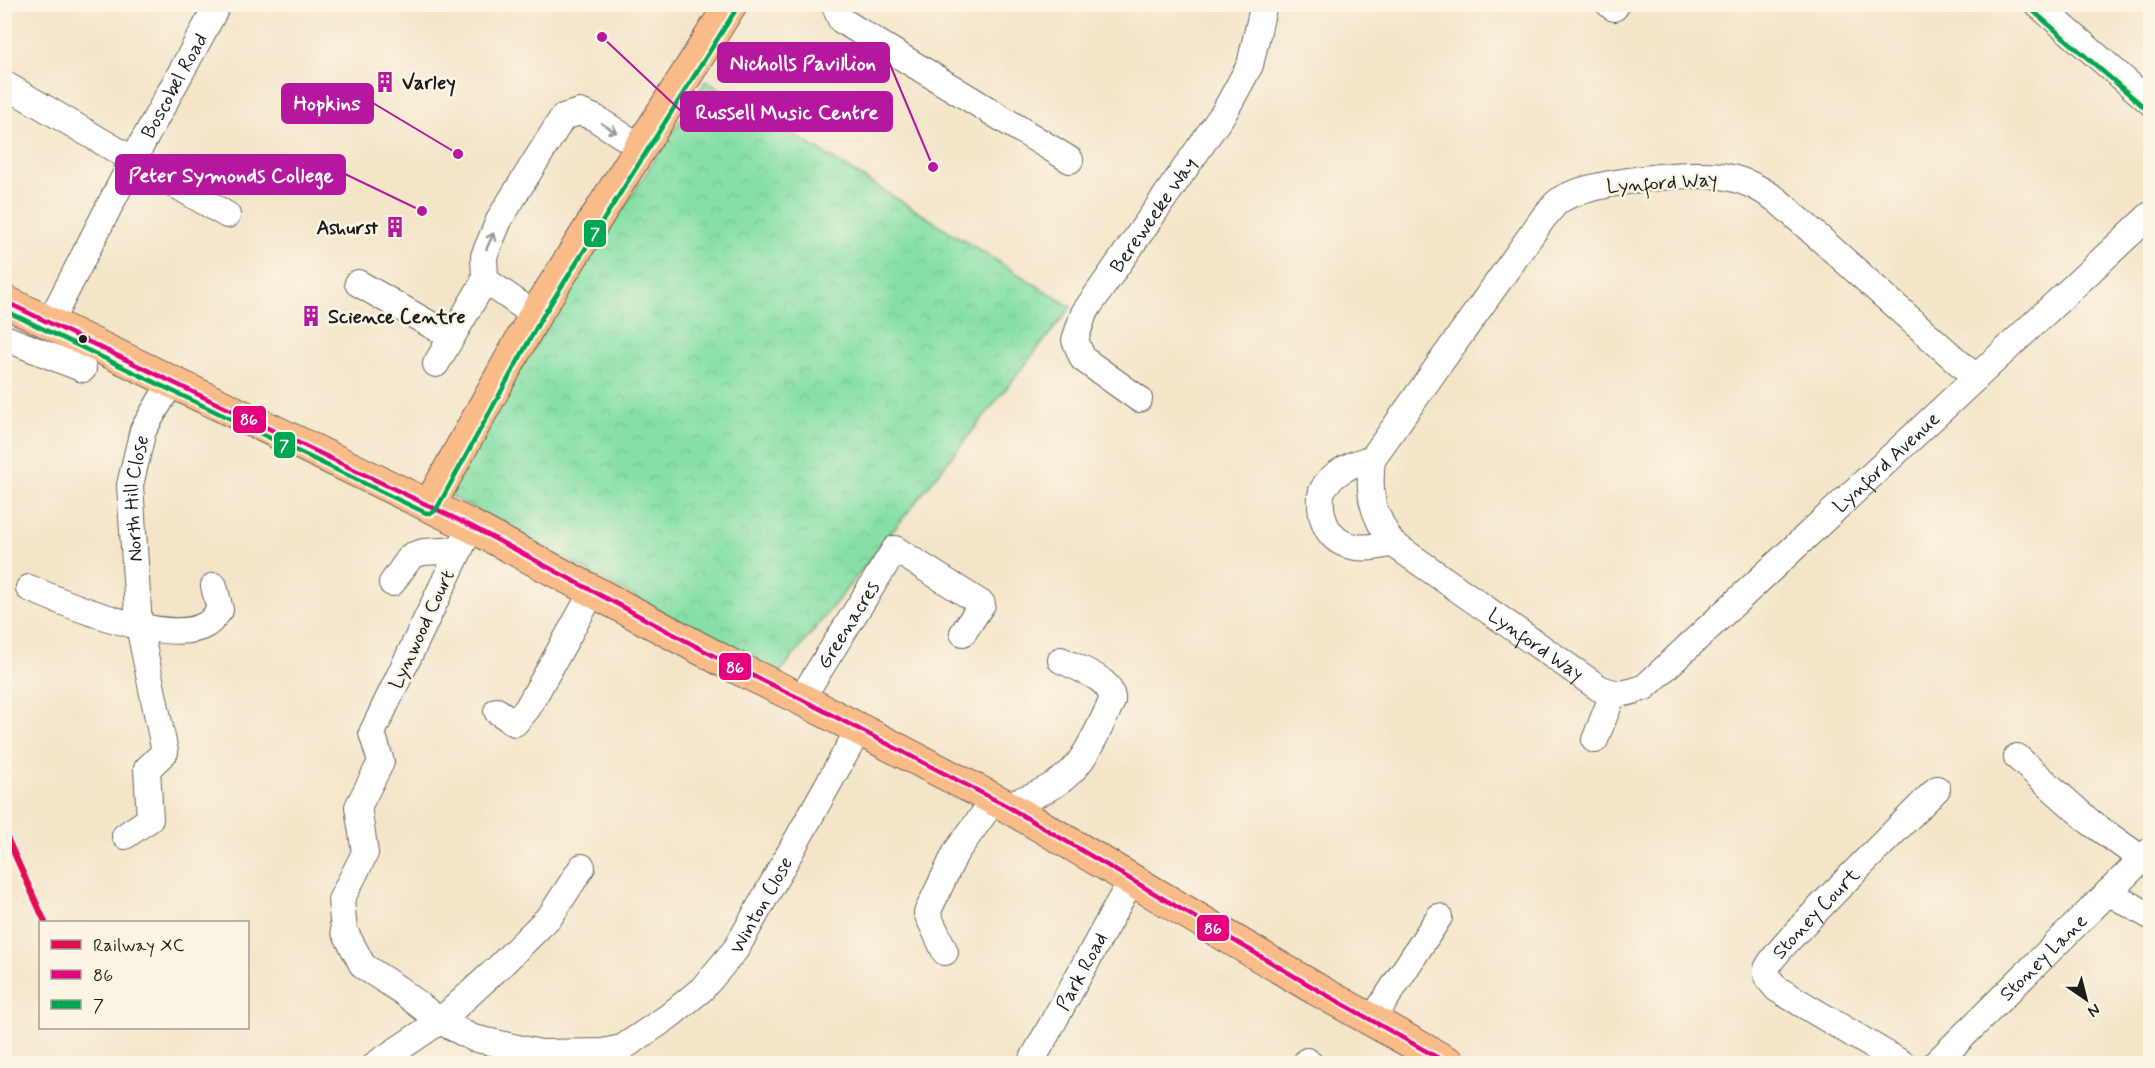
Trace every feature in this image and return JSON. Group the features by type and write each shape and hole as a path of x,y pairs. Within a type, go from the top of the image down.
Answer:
{"main road":[{"path":"429,506 534,315 730,4"},
{"path":"4,301 61,338 172,381 429,506 465,538 593,591 731,665 999,802 1450,1064"}],"street":[{"path":"834,4 840,20 1070,159"},
{"name":"Bereweeke Way","path":"1139,399 1083,359 1076,340 1084,313 1225,111 1250,65 1264,4"},
{"path":"1610,4 1614,8 1617,4"},
{"path":"2037,4 2151,102"},
{"name":"Boscobel Road","path":"61,338 133,160 213,6"},
{"path":"4,84 227,215"},
{"path":"436,364 485,280 484,256 500,218 563,117 580,112 595,118 640,147"},
{"name":"Lynford Way","path":"1613,694 1599,688 1392,543 1381,526 1371,500 1372,459 1544,217 1560,200 1587,189 1650,179 1725,176 1753,184 1777,200 1976,378"},
{"name":"Lynford Avenue","path":"1613,694 1645,687 2151,214"},
{"path":"485,280 534,315"},
{"path":"358,283 452,337"},
{"path":"5,338 61,338 83,369"},
{"name":"North Hill Close","path":"125,836 150,819 147,769 165,752 139,626 130,485 143,430 172,381"},
{"path":"1372,459 1346,468 1334,476 1322,490 1321,508 1325,526 1333,538 1356,547 1374,548 1392,543"},
{"path":"392,583 411,556 465,538"},
{"name":"Lynwood Court","path":"372,733 465,538"},
{"name":"Greenacres","path":"801,699 895,549 982,604 963,633"},
{"path":"29,588 78,610 139,626 178,632 207,624 220,610 214,586"},
{"path":"497,711 515,723 527,710 593,591"},
{"path":"945,952 927,913 956,852 999,802 1023,801 1070,772 1078,764 1112,701 1112,694 1104,682 1061,660"},
{"path":"1595,740 1613,694"},
{"name":"Winton Close","path":"372,733 381,762 358,807 365,853 340,900 344,930 363,966 400,990 440,1021 473,1038 540,1053 603,1052 621,1055 702,989 736,948 859,729"},
{"path":"2017,756 2090,822 2146,855"},
{"name":"Stoney Court","path":"1903,1064 1777,989 1768,979 1767,968 1772,959 1800,929 1937,789"},
{"name":"Stoney Lane","path":"1935,1064 2146,855"},
{"path":"388,1060 440,1021 552,915 582,867"},
{"name":"Park Road","path":"1030,1064 1132,879"},
{"path":"2108,892 2151,916"},
{"path":"1372,1020 1439,917"}],"green space":[{"path":"706,80 1071,307 778,675 441,491"}],"rail line":[{"name":"XC","path":"4,831 45,921"}],"transit line":[{"name":"7","path":"4,310 426,513 432,513 436,510 541,319 737,8"},
{"name":"7","path":"2032,10 2145,108"},
{"name":"86","path":"4,301 471,526 731,665 1005,805 1316,989 1449,1064"}],"place":[{"name":"Russell Music Centre","path":"602,37"},
{"name":"Varley","path":"385,82"},
{"name":"Hopkins","path":"458,154"},
{"name":"Nicholls Pavillion","path":"933,167"},
{"name":"Peter Symonds College","path":"422,211"},
{"name":"Ashurst","path":"395,227"},
{"name":"Science Centre","path":"311,316"}]}
